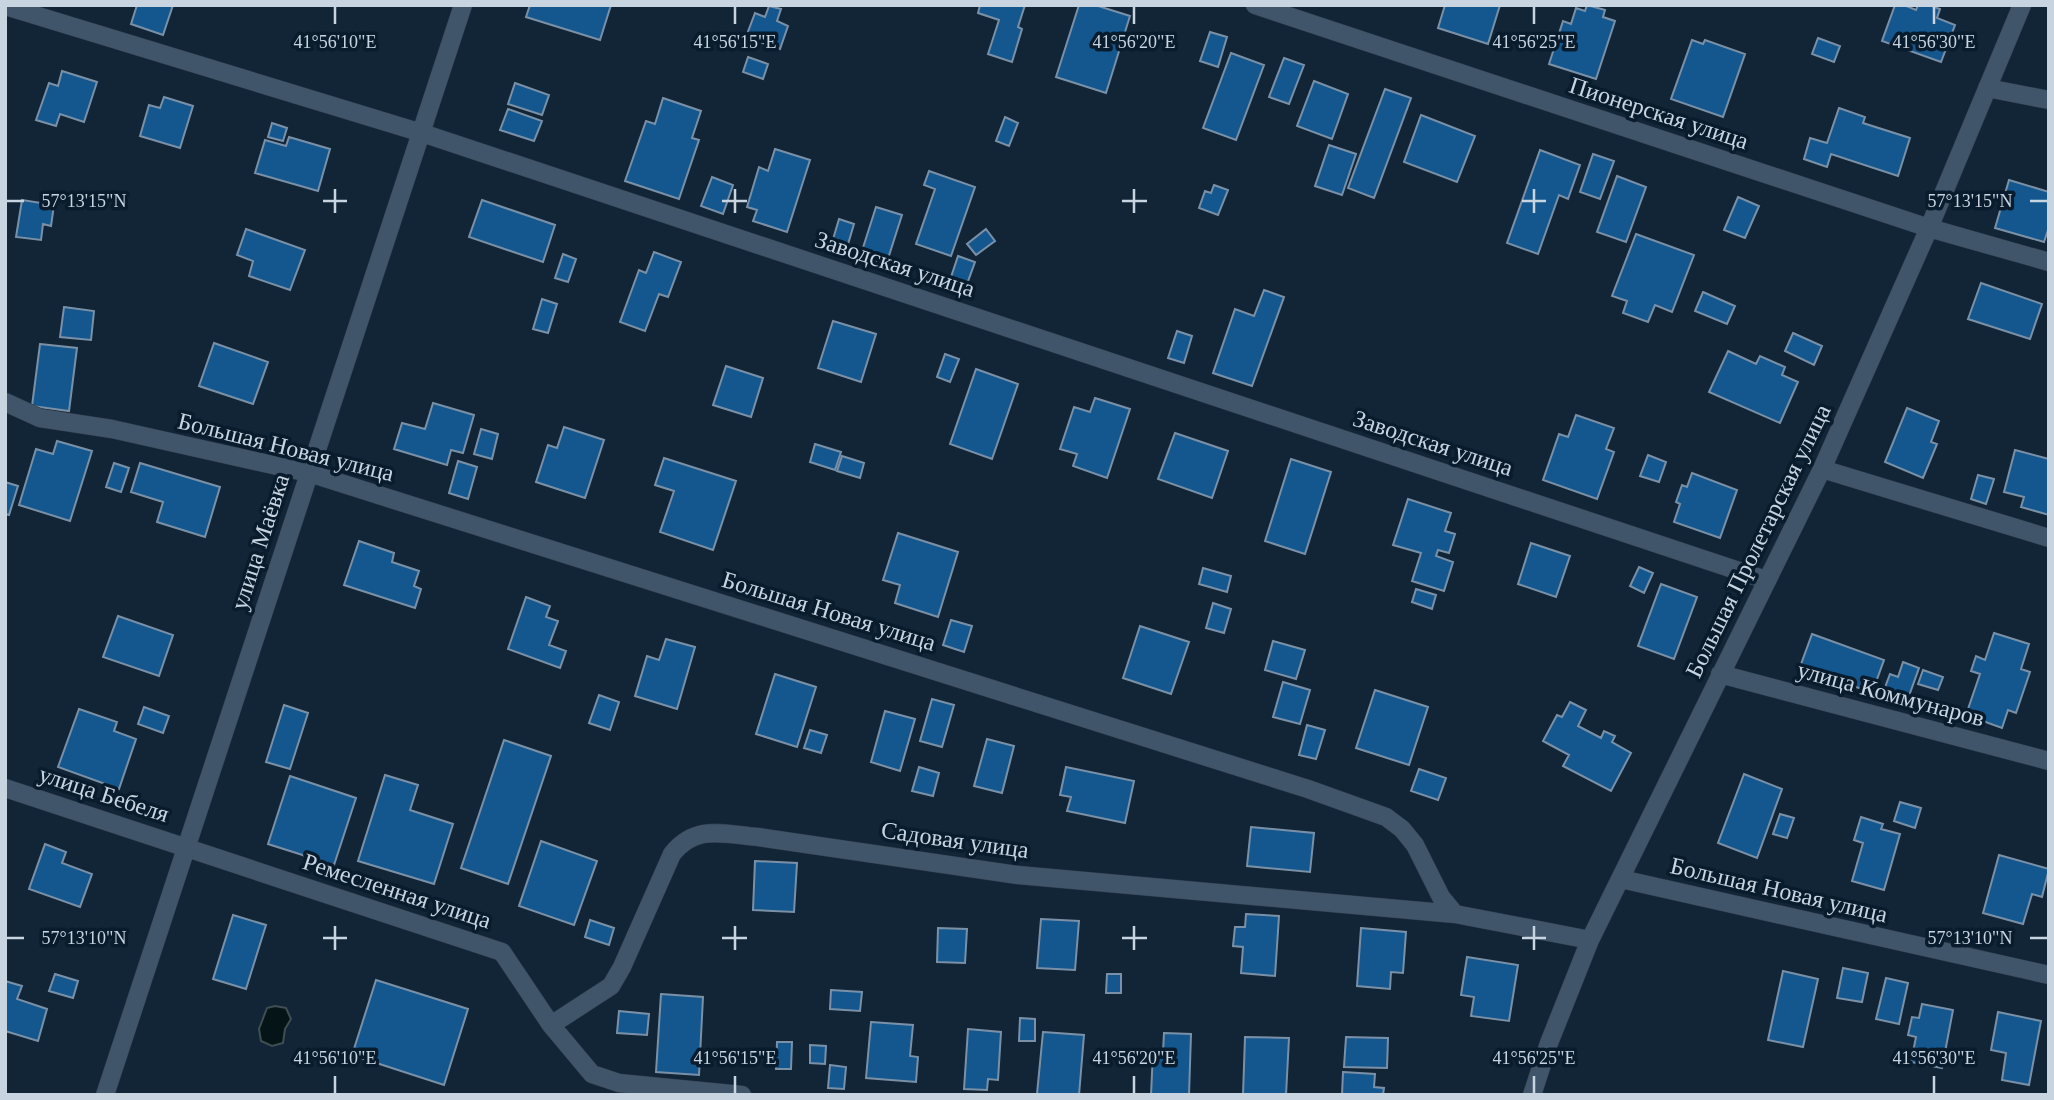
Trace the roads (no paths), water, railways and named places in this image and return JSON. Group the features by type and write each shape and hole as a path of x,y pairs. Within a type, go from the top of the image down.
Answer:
{"street":[{"name":"улица Маёвка","path":"105,1095 463,5"},
{"name":"Пионерская улица","path":"1255,5 1929,228 2049,262"},
{"name":"Большая Пролетарская улица","path":"1532,1095 1590,940 1822,469 1929,228 2022,5"},
{"name":"Заводская улица","path":"5,6 422,133 1766,580"},
{"path":"1987,88 2049,100"},
{"name":"Большая Новая улица","path":"5,402 40,418 113,429 309,473 1229,764 1386,817 1415,845 1441,897 1455,914"},
{"path":"1822,469 2049,538"},
{"name":"улица Коммунаров","path":"1720,674 2049,761"},
{"name":"улица Бебеля","path":"5,788 187,847"},
{"name":"Садовая улица","path":"551,1025 611,986 672,854 692,835 715,833 758,837 1018,874 1455,914"},
{"name":"Ремесленная улица","path":"187,847 502,952 551,1025 592,1074 619,1083 743,1095"},
{"name":"Большая Новая улица","path":"1621,879 2049,975"},
{"path":"1455,914 1590,940"}]}
